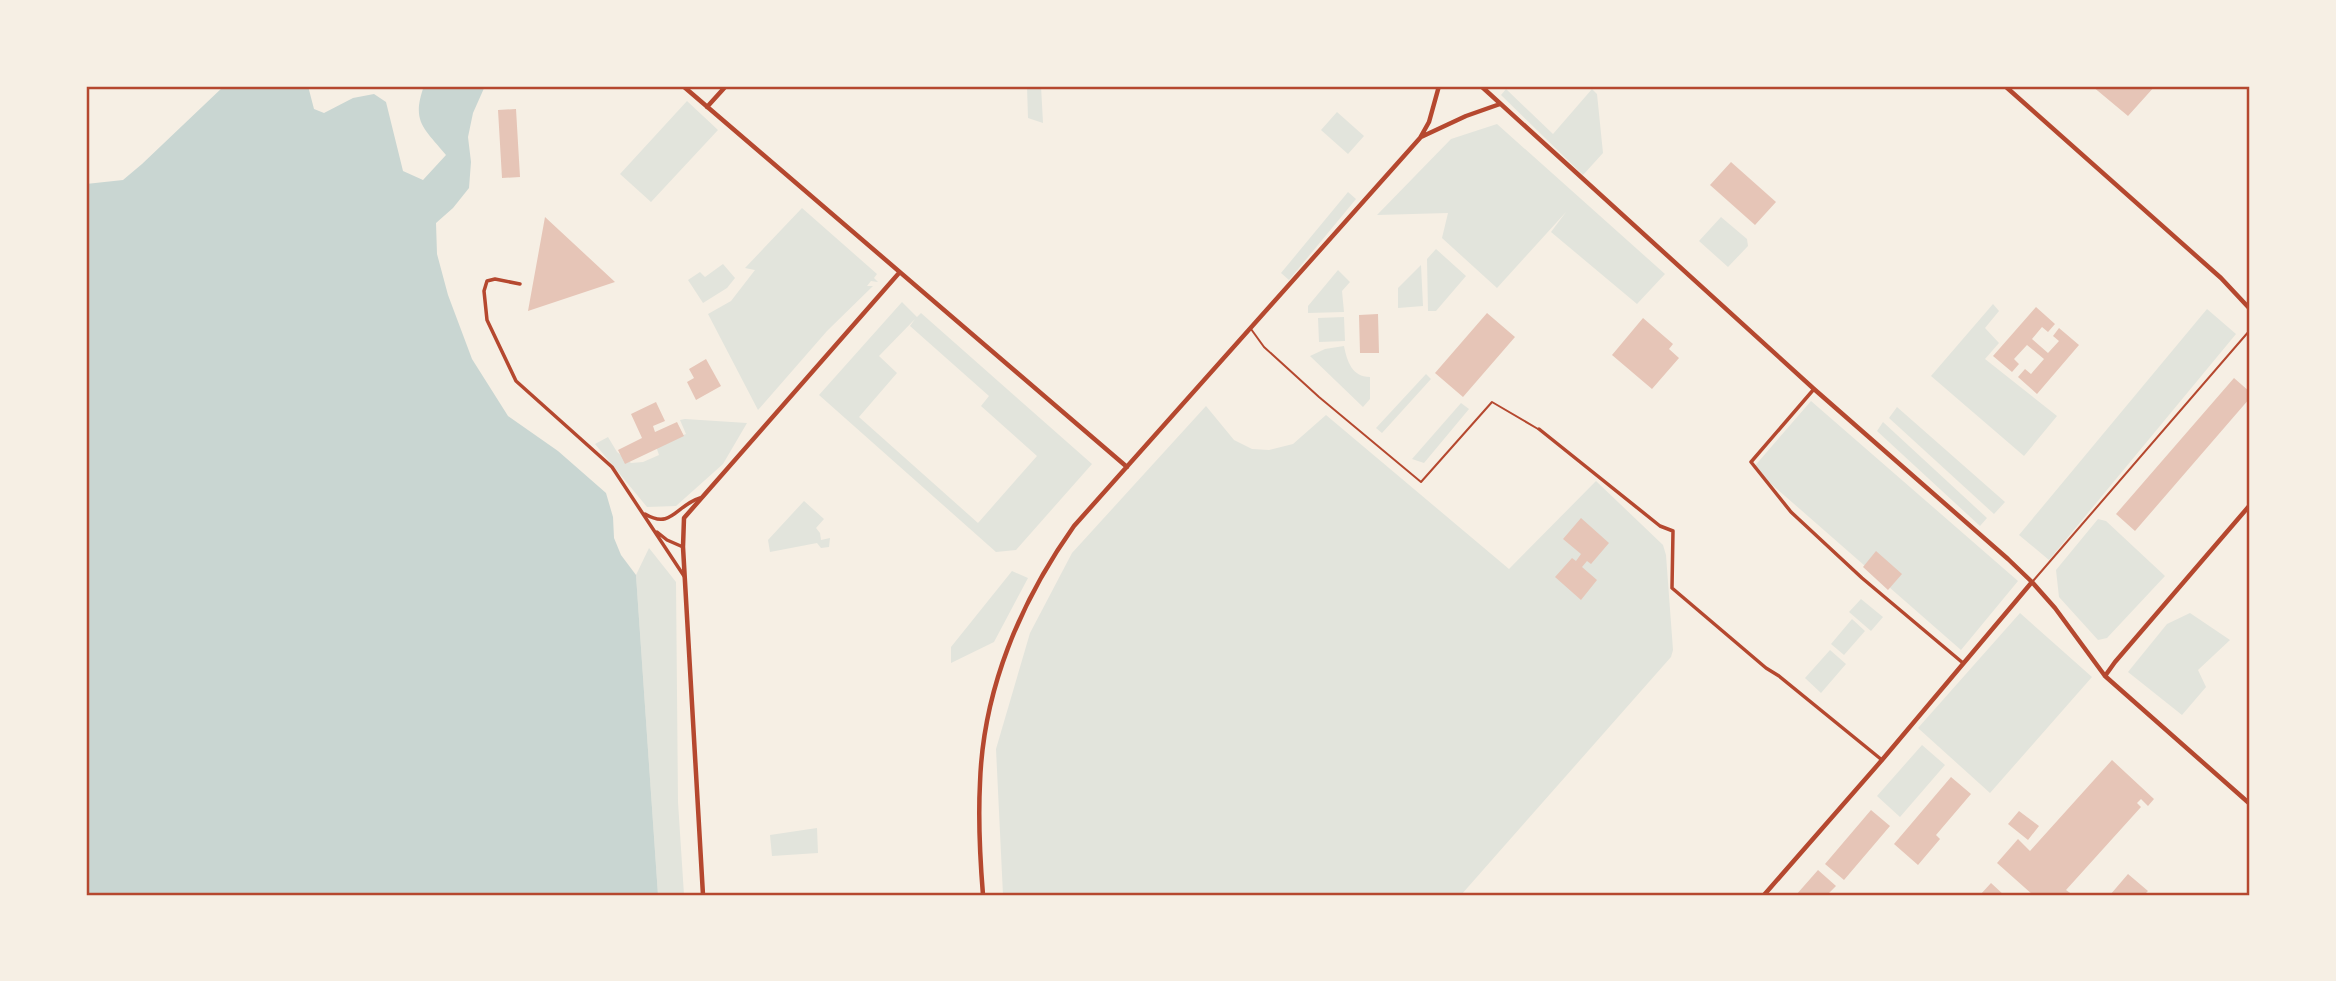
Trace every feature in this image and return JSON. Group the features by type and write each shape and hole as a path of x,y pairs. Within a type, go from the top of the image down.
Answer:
{"street":[{"path":"683,86 1127,467"},
{"path":"707,107 726,86"},
{"path":"982,895 979,806 982,754 988,719 1008,645 1052,558 1074,526 1420,138 1429,121 1439,86"},
{"path":"1481,86 1814,389 2032,582 2055,608 2105,676 2250,804"},
{"path":"2005,86 2211,269 2250,309"},
{"path":"1420,138 1466,116 1500,104"},
{"path":"703,895 683,547 684,518 899,273"},
{"path":"520,284 495,279 487,281 484,290 487,320 516,381 612,467 685,578"},
{"path":"1814,389 1751,462 1791,512 1862,579 1963,663"},
{"path":"1539,429 1660,526 1673,531 1672,588 1766,668 1882,760"},
{"path":"643,513 664,520 700,498"},
{"path":"2105,676 2250,505"},
{"path":"653,528 667,541 683,547"},
{"path":"1764,895 2032,582"}],"lane":[{"path":"1251,329 1264,347 1310,389 1421,482 1492,402 1539,429"},
{"path":"2032,582 2250,330"}],"shaded area":[{"path":"224,86 308,86 314,109 324,113 353,98 374,94 386,102 403,171 423,180 446,155 426,131 419,117 424,86 485,86 473,113 468,137 471,162 469,188 436,223 437,254 448,295 472,359 508,416 558,451 606,493 613,517 614,538 621,555 636,575 658,895 86,895 86,184 123,180"},
{"path":"1027,86 1041,86 1043,123 1028,118"},
{"path":"1506,89 1553,134 1592,89 1597,94 1603,153 1583,175 1501,95"},
{"path":"687,101 718,130 651,202 620,174"},
{"path":"1337,112 1364,136 1348,154 1321,130"},
{"path":"1497,124 1665,274 1637,304 1551,232 1566,212 1497,288 1442,238 1448,213 1377,215 1451,139"},
{"path":"1348,192 1356,199 1289,280 1281,273"},
{"path":"802,208 877,274 874,278 878,282 871,281 867,286 873,286 827,331 758,410 708,314 731,301 755,270 745,268"},
{"path":"1721,217 1747,239 1748,246 1728,267 1699,241"},
{"path":"1436,249 1466,276 1436,311 1428,311 1427,259"},
{"path":"723,264 735,278 727,288 703,303 688,280 700,272 705,277"},
{"path":"1421,265 1423,306 1398,308 1398,288"},
{"path":"1338,270 1350,282 1342,291 1344,312 1308,313 1308,306"},
{"path":"902,302 917,317 921,313 1092,464 1016,550 996,552 819,395","holes":["915,319 910,326 989,396 981,406 1037,456 978,523 859,417 897,373 879,356"]},
{"path":"1993,304 1999,311 1985,328 1999,343 1985,359 2057,416 2024,456 1931,376"},
{"path":"2207,309 2236,334 2049,560 2019,535"},
{"path":"1344,317 1345,341 1319,342 1318,318"},
{"path":"1344,346 1355,371 1370,377 1370,399 1363,407 1310,356 1325,349"},
{"path":"1426,374 1431,379 1382,433 1376,428"},
{"path":"1811,401 2018,581 1961,650 1753,468"},
{"path":"1461,403 1469,409 1424,463 1412,459"},
{"path":"1206,406 1234,440 1252,449 1269,450 1293,444 1326,415 1509,569 1596,481 1663,545 1673,650 1671,657 1461,895 1003,895 996,749 1030,633 1072,553"},
{"path":"1897,407 2005,502 1994,514 1889,418"},
{"path":"680,420 747,423 723,464 676,506 647,507 595,444 608,437 617,452 631,463 643,462 659,455 656,446 686,434"},
{"path":"1883,422 1987,518 1980,526 1877,431"},
{"path":"804,501 824,519 816,528 821,540 830,538 829,547 821,548 817,543 770,552 768,540"},
{"path":"2098,519 2106,521 2165,576 2107,638 2098,640 2059,597 2056,570"},
{"path":"649,548 676,582 678,802 684,895 658,895 636,575"},
{"path":"1012,571 1028,578 994,642 951,663 951,647"},
{"path":"1861,599 1883,617 1871,631 1849,612"},
{"path":"2020,613 2092,677 1990,793 1918,728"},
{"path":"2190,613 2230,640 2198,670 2206,687 2182,715 2128,672 2167,624"},
{"path":"1852,619 1865,631 1844,655 1831,644"},
{"path":"1830,650 1846,664 1821,693 1805,678"},
{"path":"1922,745 1945,765 1900,817 1877,796"},
{"path":"817,828 818,853 772,856 770,835"}],"building":[{"path":"2092,86 2155,86 2128,116"},
{"path":"516,109 520,177 502,178 498,110"},
{"path":"1731,162 1776,202 1755,225 1710,185"},
{"path":"545,217 615,282 528,311"},
{"path":"2036,307 2055,324 2048,332 2042,327 2032,339 2048,353 2059,341 2053,336 2059,328 2079,345 2037,394 2018,377 2025,369 2031,374 2044,359 2027,345 2014,359 2019,364 2012,372 1993,356"},
{"path":"1487,313 1515,337 1463,397 1435,373"},
{"path":"1378,314 1379,353 1360,353 1359,315"},
{"path":"1643,318 1673,344 1669,349 1679,358 1652,389 1612,355"},
{"path":"706,359 721,386 696,400 687,382 694,378 689,369"},
{"path":"2234,378 2250,392 2250,398 2135,531 2116,514"},
{"path":"656,402 665,421 653,426 655,432 677,422 684,436 625,464 618,450 642,438 631,414"},
{"path":"1581,518 1609,543 1591,564 1587,561 1582,567 1597,580 1581,600 1555,577 1572,558 1576,561 1581,554 1563,539"},
{"path":"1876,551 1902,574 1888,590 1863,567"},
{"path":"2112,760 2154,799 2148,806 2141,799 2137,803 2141,807 2066,890 2073,895 2033,895 1997,863 2018,839 2030,851"},
{"path":"1951,777 1971,794 1936,835 1940,839 1918,865 1894,844"},
{"path":"1871,810 1890,826 1844,880 1825,864"},
{"path":"2019,811 2039,826 2028,840 2008,824"},
{"path":"1818,870 1836,886 1827,895 1796,895"},
{"path":"2128,874 2148,891 2144,895 2110,895"},
{"path":"1991,883 2004,895 1980,895"}]}
